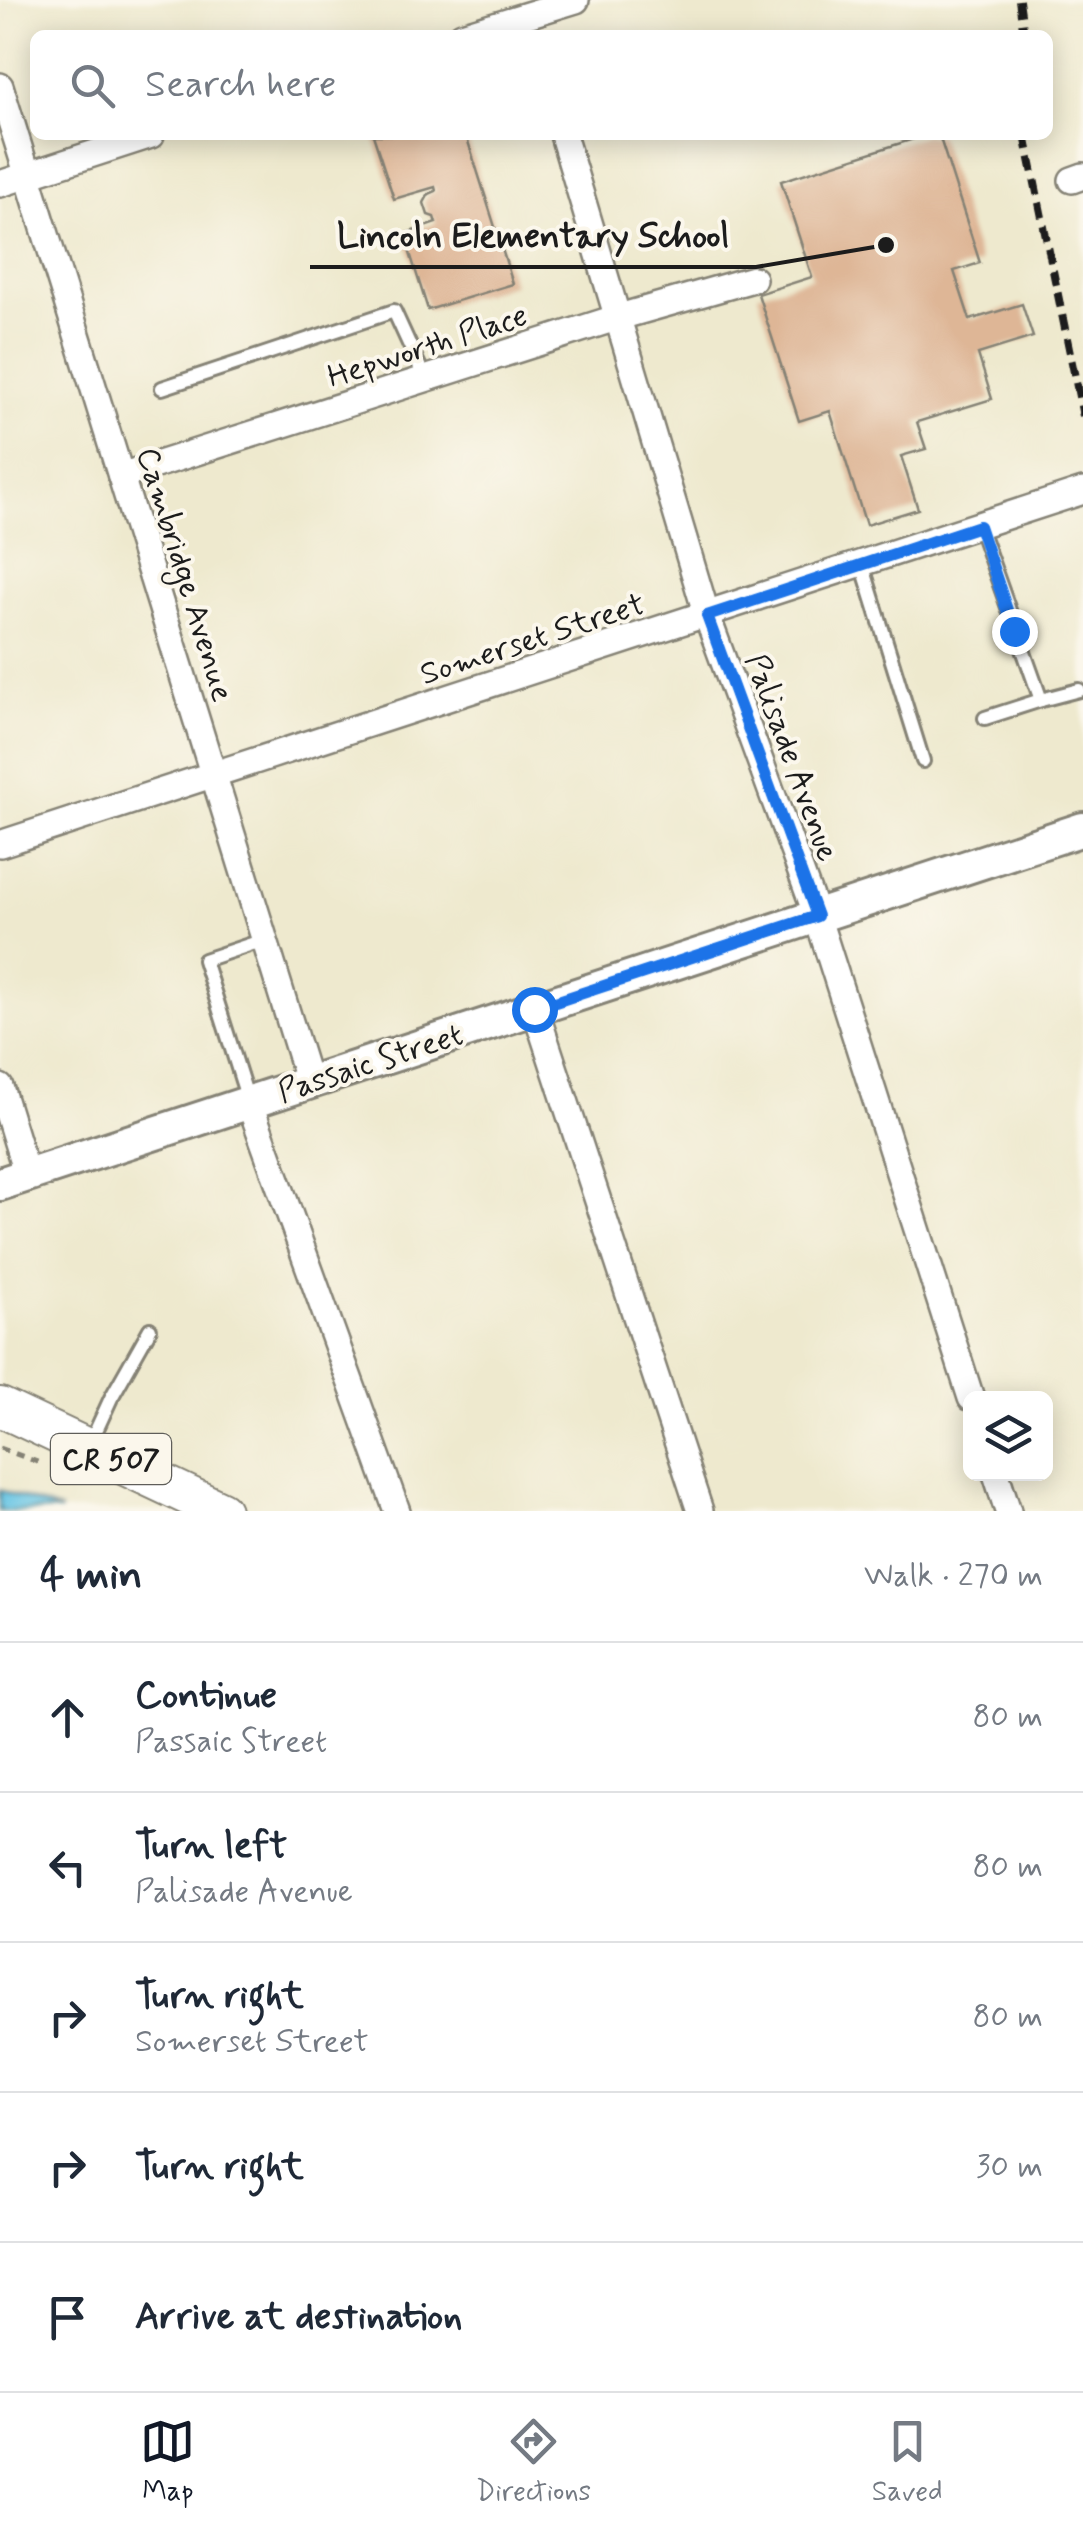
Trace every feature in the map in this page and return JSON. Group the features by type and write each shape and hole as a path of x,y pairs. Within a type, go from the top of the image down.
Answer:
{"main road":[{"name":"Passaic Street","path":"14,1180 1083,829"},
{"name":"CR 507","path":"0,1407 222,1511"}],"street":[{"path":"479,30 576,0"},
{"name":"Cambridge Avenue","path":"0,86 309,1082"},
{"path":"0,184 135,140"},
{"name":"Palisade Avenue","path":"565,140 707,616 817,916 970,1391"},
{"name":"Hepworth Place","path":"121,476 753,279"},
{"name":"Somerset Street","path":"0,844 1083,491"},
{"path":"534,1009 700,1511"},
{"path":"0,1087 14,1180"},
{"path":"249,1102 397,1511"},
{"path":"998,1481 1008,1511"}],"lane":[{"path":"162,388 394,312 426,380"},
{"path":"979,526 1040,700"},
{"path":"862,564 922,762"},
{"path":"985,718 1079,690"},
{"path":"249,1102 204,960 264,940"},
{"path":"88,1449 150,1329"}],"path":[{"path":"0,1448 44,1464"}],"water":[{"path":"0,1490 61,1511 0,1511"}],"building":[{"path":"375,140 468,140 513,284 428,310 404,234 436,223 424,203 436,191 435,187 394,199"},
{"path":"910,140 941,140 980,263 954,271 970,320 1022,304 1033,337 978,354 992,399 917,422 926,449 901,456 918,509 866,525 830,411 799,421 758,294 812,277 781,181"}],"railway":[{"path":"1019,0 1023,30"},
{"path":"1026,140 1083,416"}],"place":[{"name":"Lincoln Elementary School","path":"886,245"}],"route":[{"path":"534,1009 817,916 707,616 979,526 1014,631"}]}
